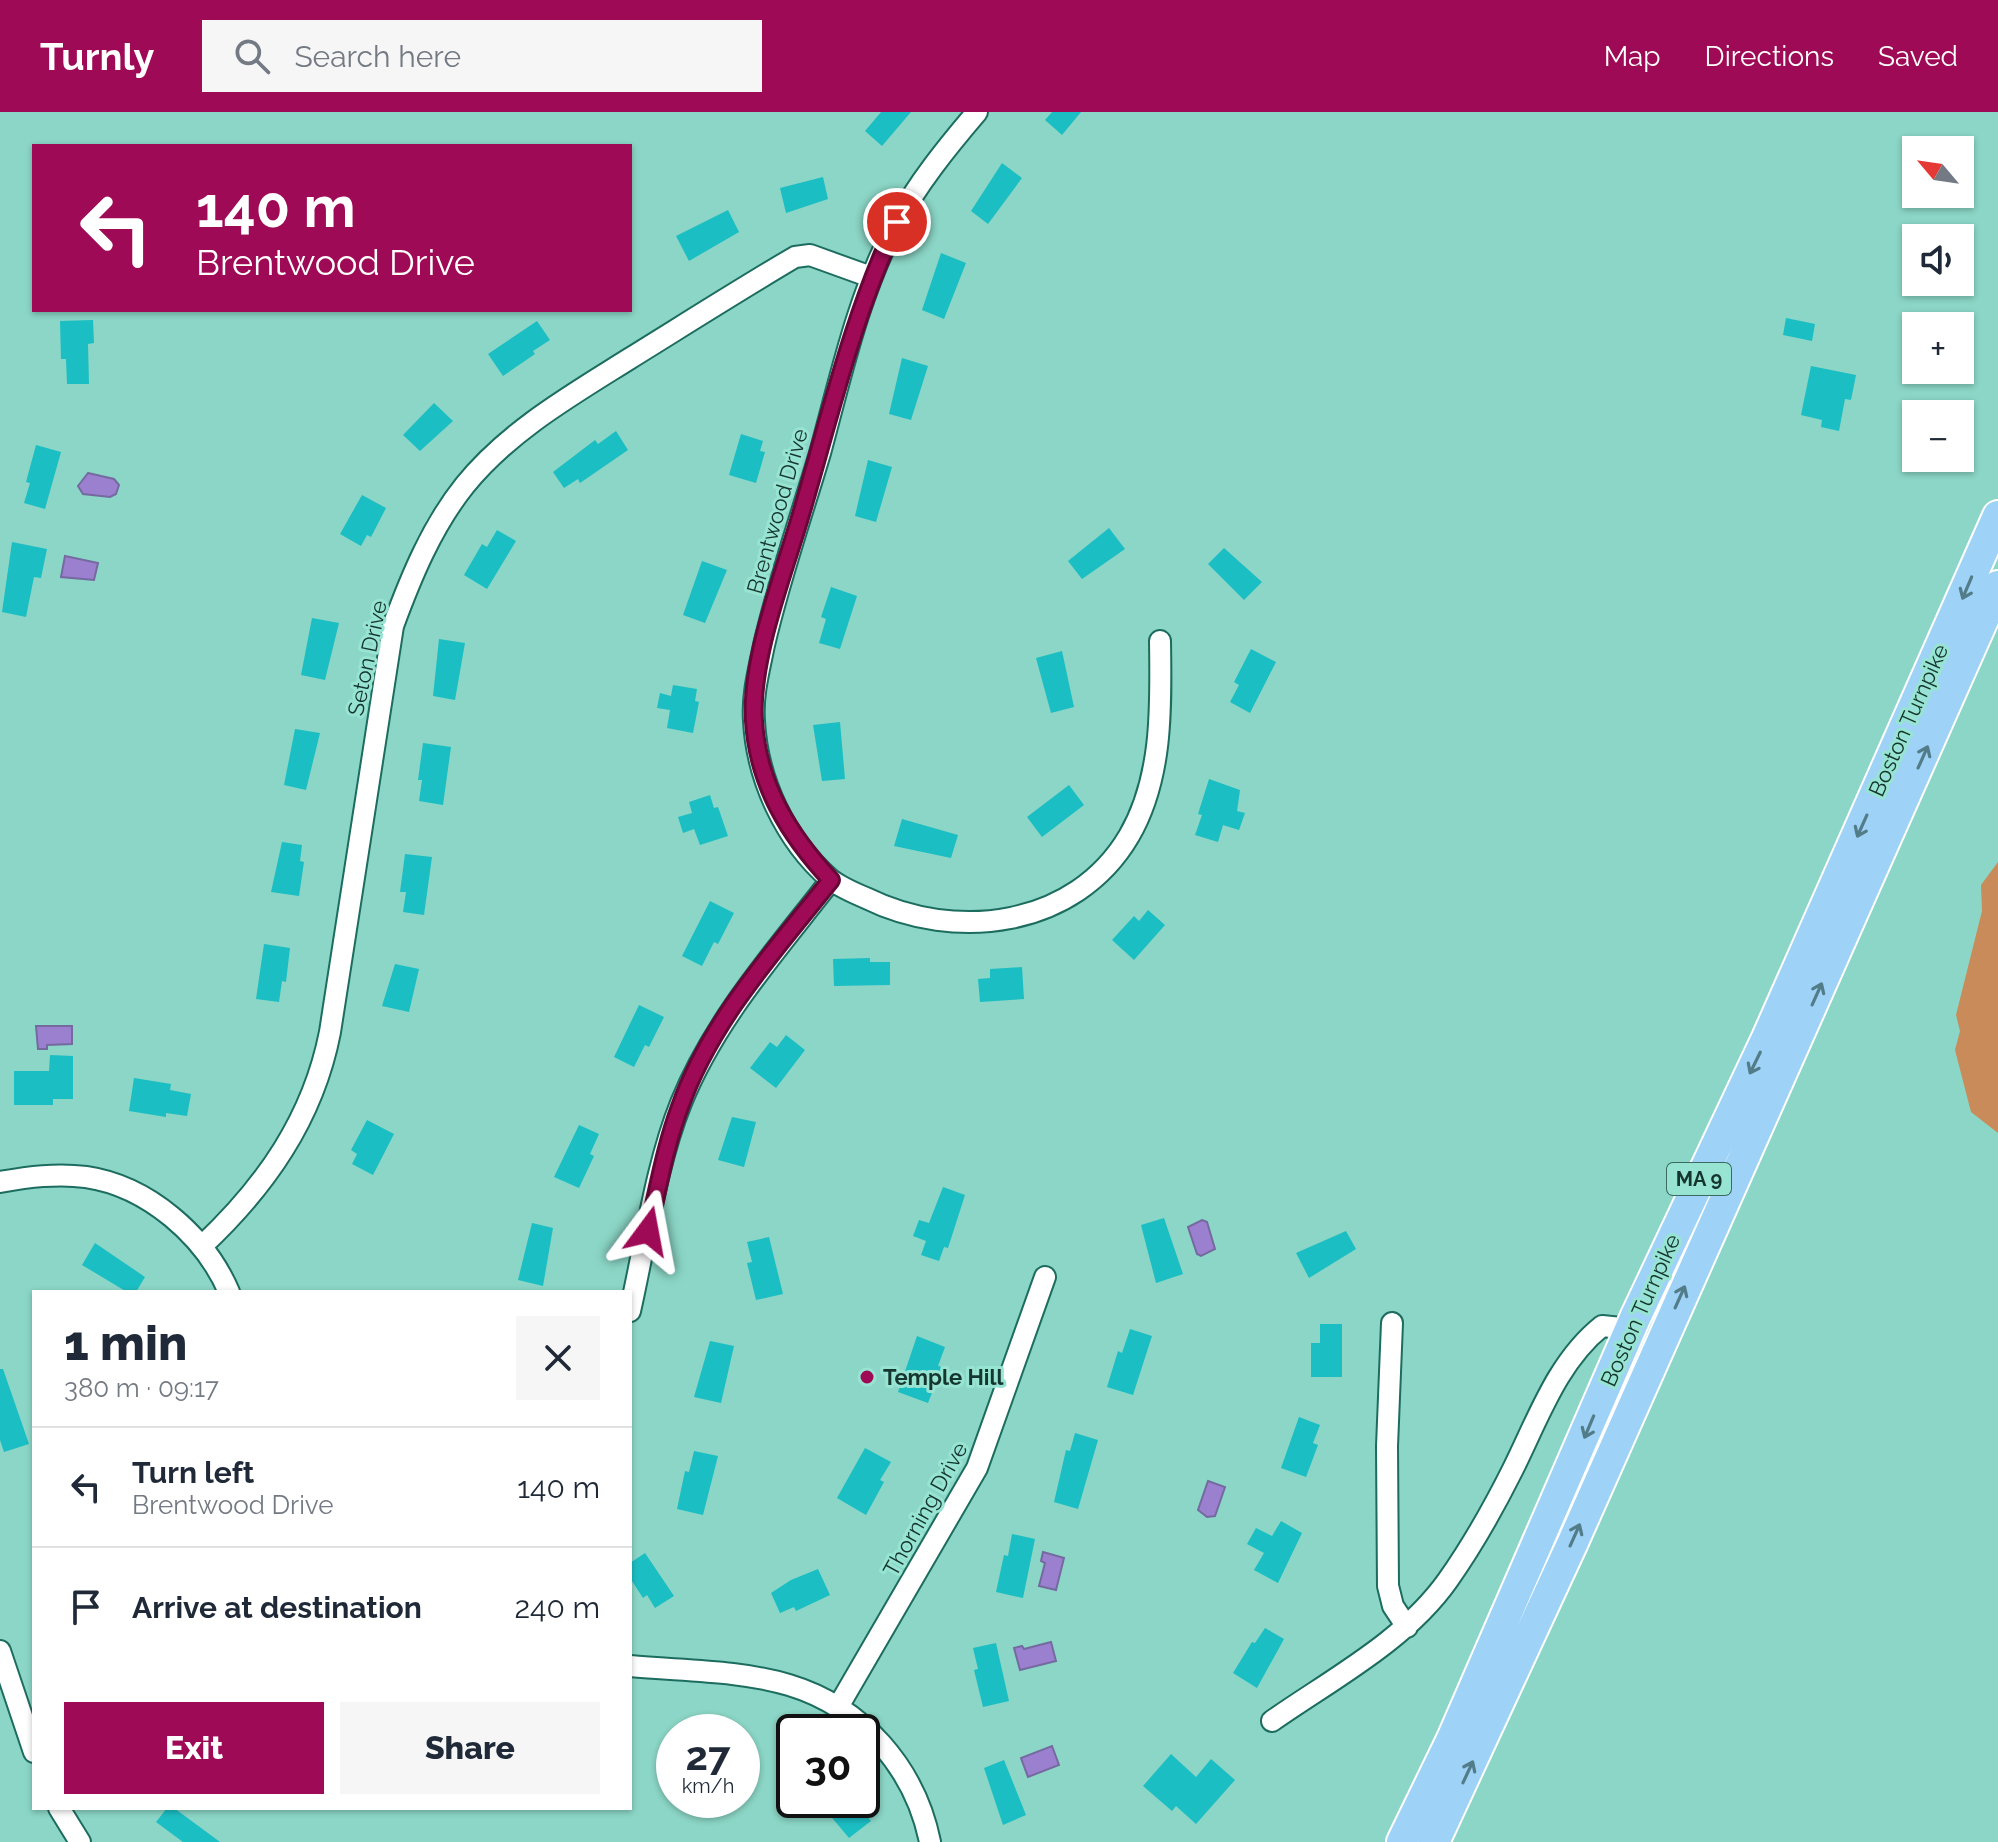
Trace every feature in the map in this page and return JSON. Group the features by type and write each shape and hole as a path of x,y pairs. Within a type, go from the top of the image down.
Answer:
{"highway":[{"name":"Boston Turnpike","path":"1402,1842 1452,1739 1631,1329 1767,1038 1998,516"},
{"name":"Boston Turnpike","path":"1434,1842 1567,1555 1998,586"}],"street":[{"name":"Brentwood Drive","path":"977,112 897,222 871,277 770,622 756,681 754,720 761,764 778,812 802,849 831,880 897,912 979,924 1025,915 1066,898 1085,886 1128,839 1148,792 1157,746 1160,641"},
{"name":"Seton Drive","path":"202,1246 237,1211 271,1168 299,1126 317,1085 330,1032 393,626 426,547 464,486 506,442 554,406 795,257 810,255 871,277"},
{"path":"632,1302 668,1146 681,1104 701,1060 748,986 831,880"},
{"path":"0,1182 68,1176 86,1177 118,1186 163,1211 202,1246 228,1290"},
{"name":"Thorning Drive","path":"838,1707 986,1450 1045,1277"},
{"path":"1392,1323 1387,1446 1388,1586 1393,1606 1407,1627"},
{"path":"1272,1721 1407,1627 1446,1583 1476,1536 1556,1380 1582,1342 1602,1326 1631,1329"},
{"path":"0,1651 32,1746"},
{"path":"632,1666 761,1679 814,1694 838,1707 881,1742 898,1764 919,1804 930,1842"},
{"path":"60,1810 80,1842"}],"shaded area":[{"path":"88,473 114,479 119,485 116,494 110,497 83,494 78,486"},
{"path":"65,556 98,563 94,580 61,577"},
{"path":"1998,862 1998,1133 1971,1112 1955,1050 1960,1031 1956,1015 1982,911 1981,885"},
{"path":"36,1026 72,1026 72,1044 47,1045 47,1049 38,1049"},
{"path":"1202,1220 1207,1222 1215,1249 1201,1256 1197,1254 1188,1227"},
{"path":"1208,1481 1225,1487 1215,1516 1207,1517 1198,1510"},
{"path":"1043,1552 1064,1558 1056,1590 1039,1586 1045,1563 1041,1561"},
{"path":"1051,1642 1056,1661 1020,1670 1014,1648 1022,1646 1024,1649"},
{"path":"1052,1746 1059,1765 1028,1777 1021,1758"}],"building":[{"path":"881,112 911,112 882,146 865,131"},
{"path":"1052,112 1081,112 1062,135 1045,120"},
{"path":"1002,163 1022,178 988,224 971,211"},
{"path":"823,177 828,199 786,213 780,188"},
{"path":"728,210 739,232 689,261 676,236"},
{"path":"941,253 966,263 944,319 922,310"},
{"path":"1786,318 1815,324 1812,341 1783,335"},
{"path":"93,320 94,343 88,344 89,384 67,384 66,359 61,359 60,321"},
{"path":"537,321 550,340 503,376 488,354"},
{"path":"902,358 928,366 911,420 889,414"},
{"path":"1811,366 1856,375 1851,400 1845,399 1839,431 1821,427 1822,420 1801,415"},
{"path":"434,403 453,421 420,451 403,435"},
{"path":"616,431 628,450 580,483 578,479 564,488 553,472 595,440 598,444"},
{"path":"741,434 763,441 760,451 765,452 756,483 729,475"},
{"path":"36,445 61,452 45,509 24,503"},
{"path":"868,460 892,467 876,522 855,516"},
{"path":"362,495 386,508 371,537 367,535 361,546 340,534"},
{"path":"1109,528 1125,549 1082,579 1068,561"},
{"path":"497,530 516,541 487,589 464,575 482,544 487,547"},
{"path":"12,542 47,549 41,578 34,577 26,617 2,612"},
{"path":"1224,548 1262,582 1244,600 1208,564"},
{"path":"702,561 727,570 705,623 683,615"},
{"path":"831,587 857,596 840,649 819,643 826,619 821,617"},
{"path":"312,618 339,623 325,680 301,675"},
{"path":"439,639 465,643 455,700 433,696"},
{"path":"1251,649 1276,662 1250,713 1230,702 1239,685 1234,682"},
{"path":"1062,651 1074,707 1051,713 1036,658"},
{"path":"673,685 697,689 695,701 699,702 693,733 667,728 670,710 657,708 660,693 671,696"},
{"path":"840,722 845,779 822,781 813,725"},
{"path":"295,729 320,733 306,790 284,785"},
{"path":"423,743 451,747 443,805 419,801 422,780 418,780"},
{"path":"1209,779 1240,790 1237,811 1245,813 1239,830 1223,825 1218,842 1195,835"},
{"path":"1069,785 1084,805 1042,837 1027,817"},
{"path":"710,795 714,808 718,807 728,836 700,845 694,829 683,833 678,817 692,813 689,802"},
{"path":"902,819 958,835 951,858 894,846"},
{"path":"282,842 302,845 300,861 304,862 299,896 271,892"},
{"path":"405,854 432,857 424,915 403,912 406,892 400,892"},
{"path":"710,901 734,913 702,966 682,956"},
{"path":"1148,910 1165,925 1134,960 1112,940 1134,916 1139,921"},
{"path":"264,944 290,948 286,982 282,981 279,1002 256,999"},
{"path":"870,958 870,962 890,962 890,985 834,986 833,959"},
{"path":"395,964 419,969 409,1012 382,1006"},
{"path":"1022,967 1024,999 980,1002 978,979 990,978 990,969"},
{"path":"639,1005 664,1017 649,1047 645,1045 634,1067 614,1057"},
{"path":"786,1035 805,1050 776,1088 750,1068 770,1042 777,1047"},
{"path":"50,1055 73,1056 73,1099 53,1099 53,1105 14,1105 14,1071 49,1071"},
{"path":"134,1078 171,1084 170,1090 191,1094 187,1116 166,1113 166,1117 129,1111"},
{"path":"732,1117 756,1122 744,1167 718,1160"},
{"path":"367,1120 394,1134 373,1175 352,1164 357,1154 351,1150"},
{"path":"579,1125 599,1134 590,1154 594,1156 579,1188 554,1177"},
{"path":"943,1187 965,1195 948,1248 944,1247 939,1261 921,1255 926,1241 913,1236 919,1220 929,1223"},
{"path":"1164,1218 1183,1274 1156,1283 1141,1225"},
{"path":"532,1223 553,1228 543,1286 518,1280"},
{"path":"1346,1231 1356,1249 1309,1278 1296,1253"},
{"path":"769,1237 783,1294 756,1300 747,1263 752,1262 747,1242"},
{"path":"95,1243 145,1277 137,1290 124,1290 82,1265"},
{"path":"1320,1324 1342,1324 1342,1377 1311,1377 1311,1343 1320,1343"},
{"path":"1130,1329 1152,1336 1133,1395 1107,1387 1118,1351 1122,1353"},
{"path":"917,1336 945,1347 938,1366 942,1367 928,1403 898,1392"},
{"path":"710,1341 734,1346 721,1403 694,1397"},
{"path":"0,1369 3,1369 29,1444 4,1452 0,1440"},
{"path":"1299,1417 1320,1425 1313,1443 1318,1445 1306,1477 1281,1468"},
{"path":"1075,1433 1098,1440 1078,1509 1054,1502 1066,1450 1070,1451"},
{"path":"865,1448 891,1462 866,1515 837,1498"},
{"path":"694,1451 718,1456 703,1515 677,1509 685,1471 689,1472"},
{"path":"1281,1521 1302,1533 1278,1583 1254,1570 1264,1553 1247,1544 1256,1528 1272,1536"},
{"path":"1012,1534 1035,1539 1023,1598 996,1592"},
{"path":"645,1553 674,1596 655,1608 647,1595 643,1598 632,1581 632,1562"},
{"path":"818,1569 830,1595 796,1611 794,1607 780,1613 771,1593 791,1580"},
{"path":"1265,1628 1284,1639 1257,1688 1233,1673 1252,1642 1255,1643"},
{"path":"996,1643 1009,1701 983,1707 974,1670 978,1669 973,1648"},
{"path":"1171,1754 1196,1777 1211,1759 1235,1780 1196,1824 1176,1806 1172,1811 1143,1786"},
{"path":"1004,1760 1026,1815 1003,1825 984,1768"},
{"path":"165,1810 177,1810 220,1842 183,1842 156,1822"},
{"path":"832,1818 868,1818 871,1821 849,1838"}],"place":[{"name":"Temple Hill","path":"867,1377"}],"route":[{"path":"648,1231 678,1113 701,1060 719,1027 748,986 831,880 802,849 778,812 761,764 754,720 756,681 851,339 871,277 897,222"}]}
